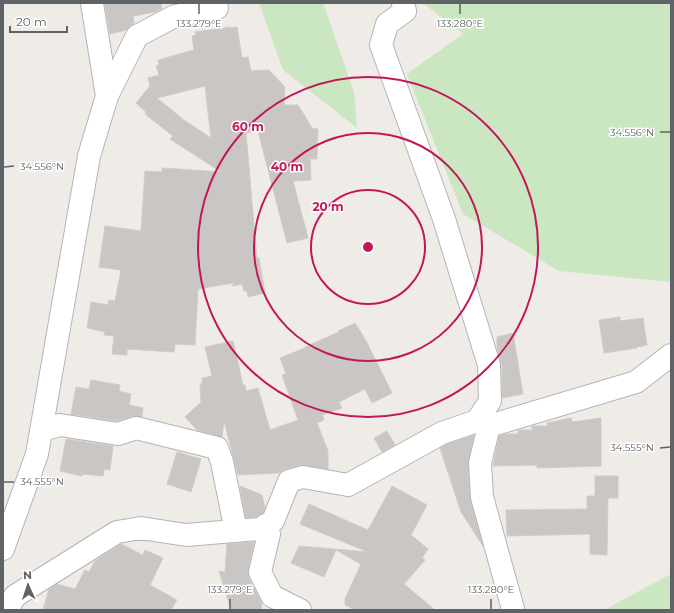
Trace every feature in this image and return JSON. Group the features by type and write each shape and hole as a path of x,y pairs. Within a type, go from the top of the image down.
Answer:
{"street":[{"path":"92,3 107,96"},
{"path":"403,3 405,11 387,24 381,45 444,219 489,365 490,401 483,424 480,463 482,497 513,608 512,610"},
{"path":"3,549 37,454 89,156 107,96 137,36 175,16 217,8"},
{"path":"7,610 15,596 117,532 141,528 186,535 260,529 272,520 289,481 303,477 348,485 442,433 483,424 636,382 671,355"},
{"path":"42,430 60,425 118,434 136,428 217,448 222,462 236,531"},
{"path":"266,525 269,534 260,572 272,596 300,610"}],"green space":[{"path":"259,3 323,3 354,92 357,128 283,70"},
{"path":"423,3 671,3 671,282 559,271 463,214 407,74 463,34"},
{"path":"671,574 671,610 604,610"}],"building":[{"path":"105,3 161,3 162,9 155,12 133,16 134,23 126,30 110,34"},
{"path":"237,27 242,58 248,57 251,71 269,70 285,87 284,105 298,105 312,128 318,129 317,159 310,159 311,180 293,181 308,238 287,243 258,131 246,133 257,259 259,258 265,293 248,297 247,291 244,291 242,284 233,286 233,283 198,289 195,345 175,344 174,352 127,349 127,355 112,354 114,336 104,335 105,332 87,328 91,302 108,305 109,300 115,301 121,270 99,267 105,226 141,231 145,171 162,172 162,168 221,172 170,139 173,136 145,114 146,112 136,103 150,86 148,78 159,75 156,66 159,65 158,60 194,50 192,36 196,35 195,32","holes":["205,86 211,138 184,120 157,98"]},
{"path":"620,317 620,321 643,318 647,345 604,353 599,320"},
{"path":"355,323 365,339 392,393 372,403 365,389 339,402 342,408 322,415 324,420 317,423 328,451 328,469 300,465 285,469 279,473 238,475 224,421 222,437 197,430 185,417 201,402 200,384 202,384 202,378 212,376 205,347 233,341 243,385 245,385 246,391 258,388 270,430 298,420 282,375 286,374 280,358 305,348"},
{"path":"513,333 523,394 502,398 502,365 497,348 497,337"},
{"path":"91,380 120,385 119,391 131,394 129,405 143,408 142,417 132,416 117,421 71,414 76,387 89,389"},
{"path":"571,418 572,422 601,418 601,466 537,468 537,465 493,466 499,436 506,434 518,434 518,430 532,430 532,426 548,426 547,423"},
{"path":"387,431 395,445 382,452 374,438"},
{"path":"474,435 468,464 470,498 483,546 461,512 440,448 447,444"},
{"path":"66,439 113,446 110,470 104,469 103,476 83,474 82,476 60,471"},
{"path":"177,452 201,459 191,492 167,484"},
{"path":"595,476 618,476 618,498 608,498 607,555 590,554 590,534 507,536 506,510 587,509 587,496 595,496"},
{"path":"240,486 262,495 265,508 263,513 256,517 246,518"},
{"path":"392,486 427,505 411,535 428,549 422,558 425,560 404,584 435,610 355,610 345,605 345,599 361,564 336,550 324,577 291,563 299,546 368,552 300,524 309,504 368,530"},
{"path":"254,542 248,570 249,578 262,603 261,610 231,610 219,571 225,572 227,544"},
{"path":"121,544 143,555 145,550 163,558 150,585 177,600 171,610 43,610 49,589 57,584 75,589 85,570 89,572 95,561"}]}
